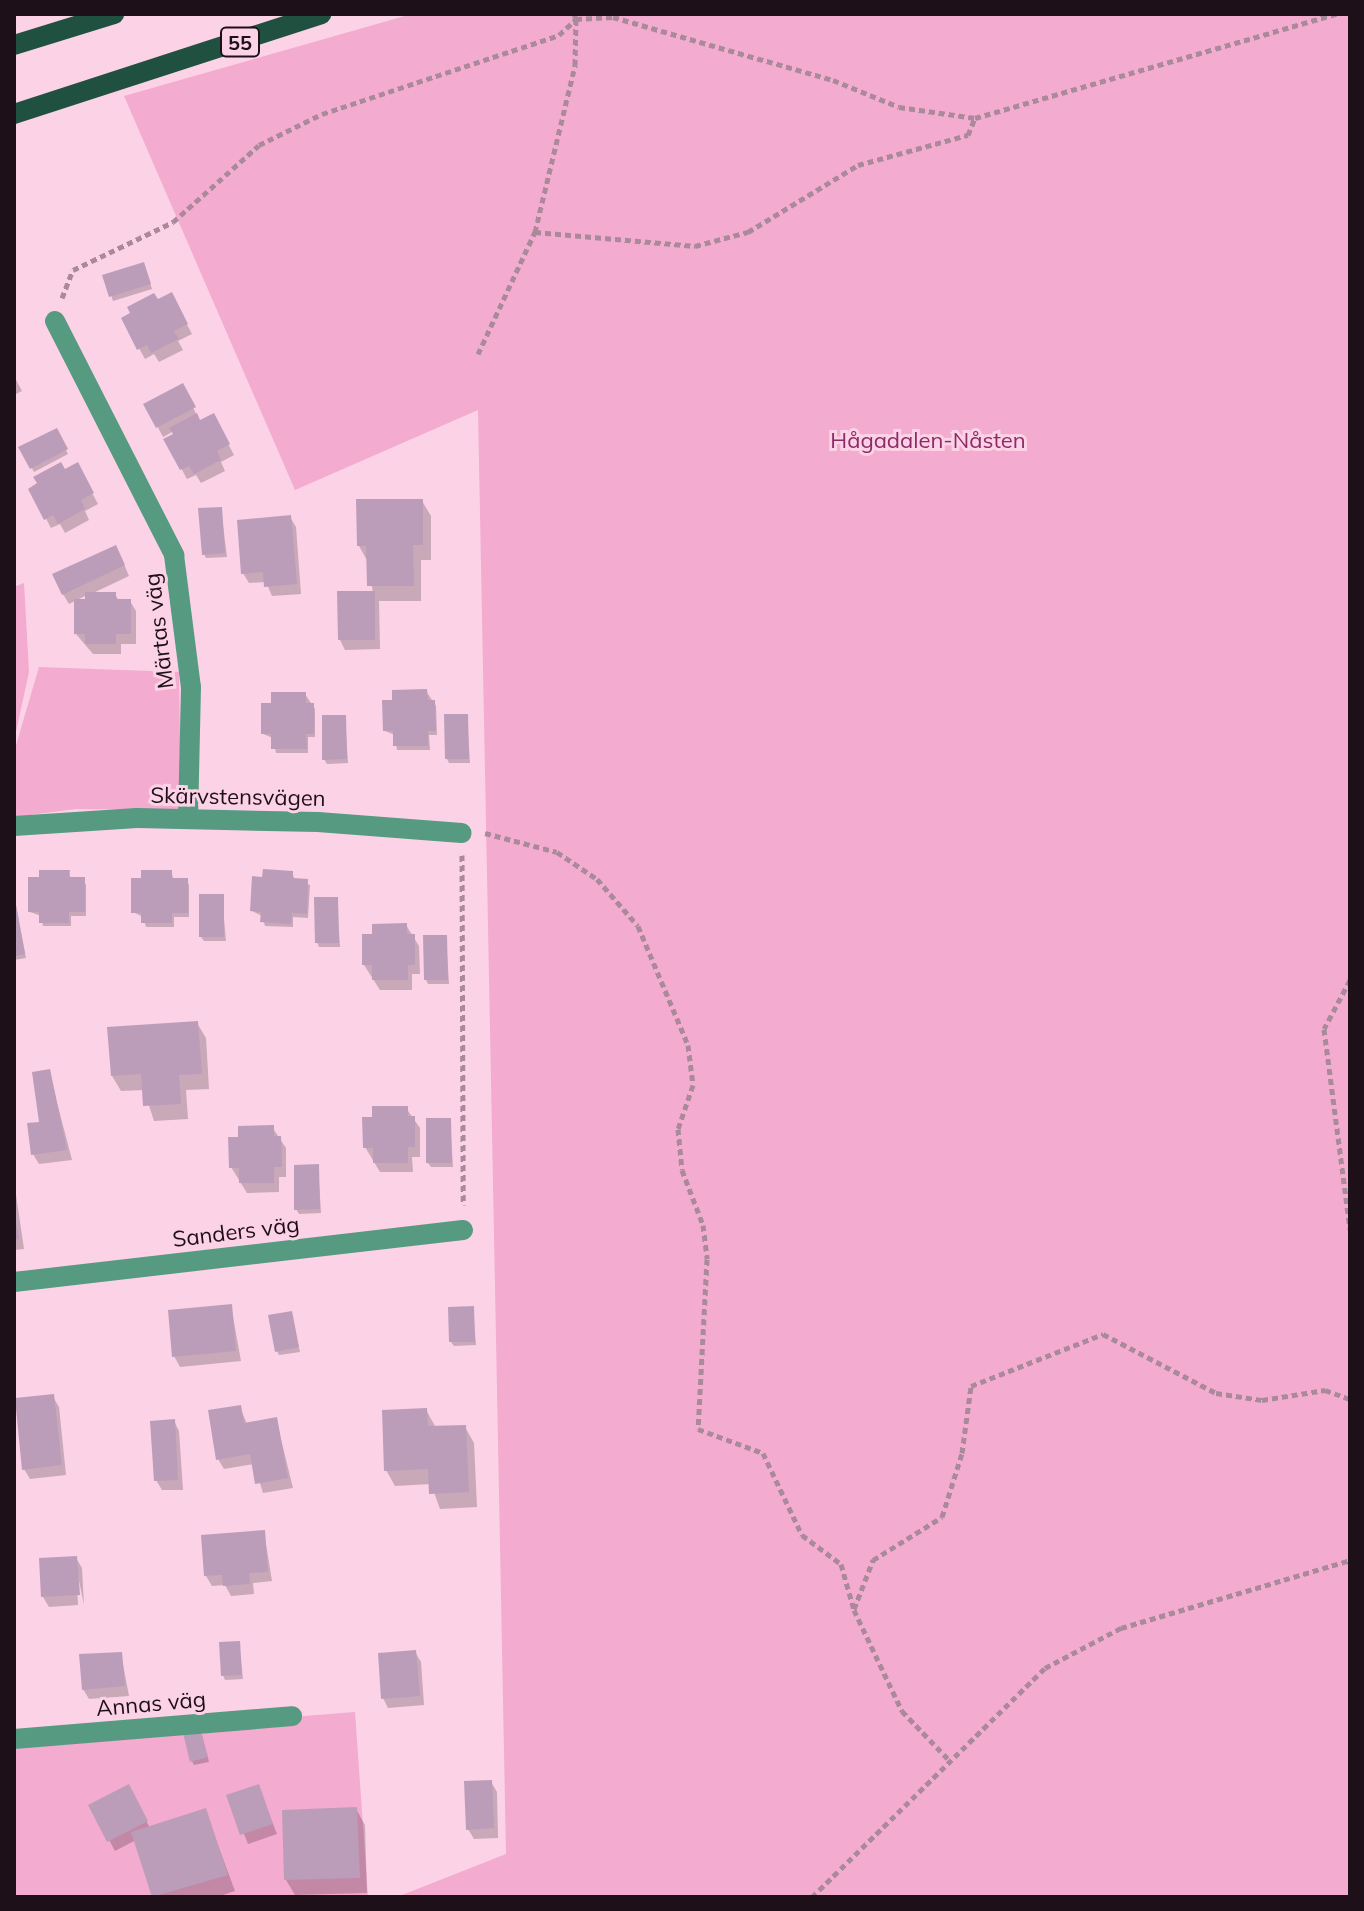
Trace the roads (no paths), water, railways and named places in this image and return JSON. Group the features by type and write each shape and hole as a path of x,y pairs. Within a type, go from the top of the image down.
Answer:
{"main road":[{"path":"14,45 114,14"},
{"name":"55","path":"14,114 321,14"}],"street":[{"name":"Märtas väg","path":"55,321 174,555 191,687 188,819"},
{"name":"Skärvstensvägen","path":"14,826 188,819 462,833"},
{"name":"Sanders väg","path":"14,1282 463,1230"},
{"name":"Annas väg","path":"14,1739 292,1716"}],"park label":[{"name":"Hågadalen-Nåsten","path":"928,441"}]}
